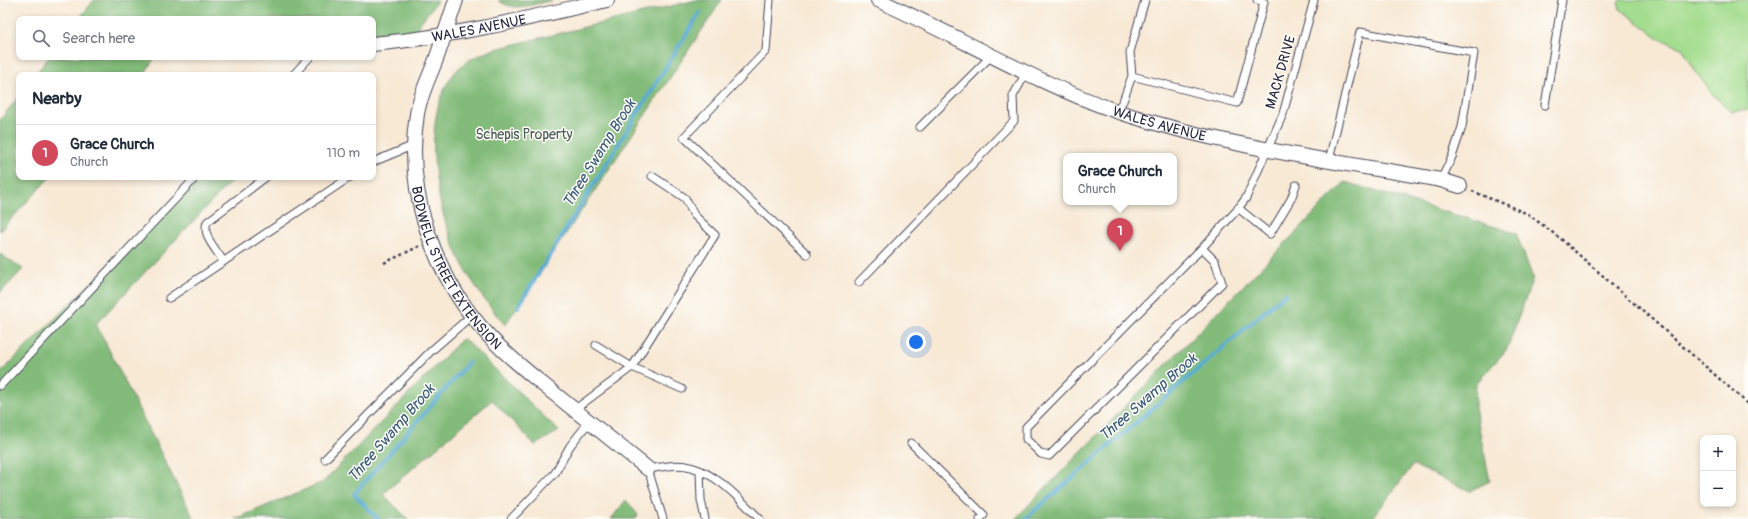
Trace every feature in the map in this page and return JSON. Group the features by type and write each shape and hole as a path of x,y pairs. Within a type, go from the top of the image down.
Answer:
{"street":[{"name":"BODWELL STREET EXTENSION","path":"456,0 445,34 426,82 417,112 414,145 414,168 419,201 431,241 445,273 471,316 488,336 515,362 648,469"},
{"name":"WALES AVENUE","path":"376,44 445,34 607,0"},
{"name":"WALES AVENUE","path":"882,1 1026,73 1064,90 1116,110 1188,131 1268,149 1441,180 1460,186"}],"lane":[{"path":"770,0 766,51 684,137 807,254"},
{"path":"1116,110 1123,101 1132,76 1130,52 1145,0"},
{"path":"1132,76 1238,103 1264,2 1257,0"},
{"name":"MACK DRIVE","path":"1202,248 1215,261 1222,283 1050,456 1041,454 1026,439 1026,427 1202,248 1238,208 1253,185 1283,114 1314,0"},
{"path":"1544,105 1562,0"},
{"path":"1329,160 1360,32 1474,53 1462,127 1452,157 1441,180"},
{"path":"920,127 992,55"},
{"path":"295,72 307,60"},
{"path":"860,282 1014,121 1013,96 1026,73"},
{"path":"376,160 414,145"},
{"path":"574,410 632,367 715,235 694,215 685,198 652,176"},
{"path":"0,386 193,180"},
{"path":"223,261 208,237 205,228 207,222 262,180"},
{"path":"169,298 345,180"},
{"path":"1238,208 1270,234 1291,199 1296,185"},
{"path":"325,459 431,351 471,316"},
{"path":"596,345 632,367 682,389"},
{"path":"511,519 555,473 570,446 589,422"},
{"path":"911,443 984,515 980,519"},
{"path":"663,519 648,469 677,466 691,467 724,485 760,519"},
{"path":"700,471 701,500 705,519"}],"path":[{"path":"1460,186 1528,214 1561,239 1748,404"},
{"path":"384,263 431,241"}],"green space":[{"path":"94,0 438,0 414,31 376,34 376,16 81,16"},
{"path":"498,0 553,0 517,7 504,4"},
{"name":"Schepis Property","path":"696,0 722,0 505,325 483,298 464,267 454,246 441,204 436,180 434,130 438,107 446,86 462,65 495,49"},
{"path":"1621,0 1748,0 1748,110 1732,112 1713,95 1696,72 1683,49 1659,38 1620,9 1618,2"},
{"path":"47,60 153,60 146,72 37,72"},
{"path":"16,100 16,180 47,180 0,231 0,120"},
{"path":"195,180 232,180 96,324 194,519 0,519 0,373"},
{"path":"1345,182 1516,233 1533,278 1507,349 1476,384 1475,408 1490,481 1470,491 1413,465 1372,519 1015,519"},
{"path":"0,254 23,269 0,293"},
{"path":"463,338 559,431 535,445 492,400 383,494 408,519 235,519 323,482"},
{"path":"626,500 638,515 635,519 611,519"}],"waterway":[{"name":"Three Swamp Brook","path":"518,307 700,12"},
{"name":"Three Swamp Brook","path":"1025,519 1286,293"},
{"name":"Three Swamp Brook","path":"378,519 354,494 469,362"}],"place":[{"name":"Grace Church","path":"1120,251"}]}
